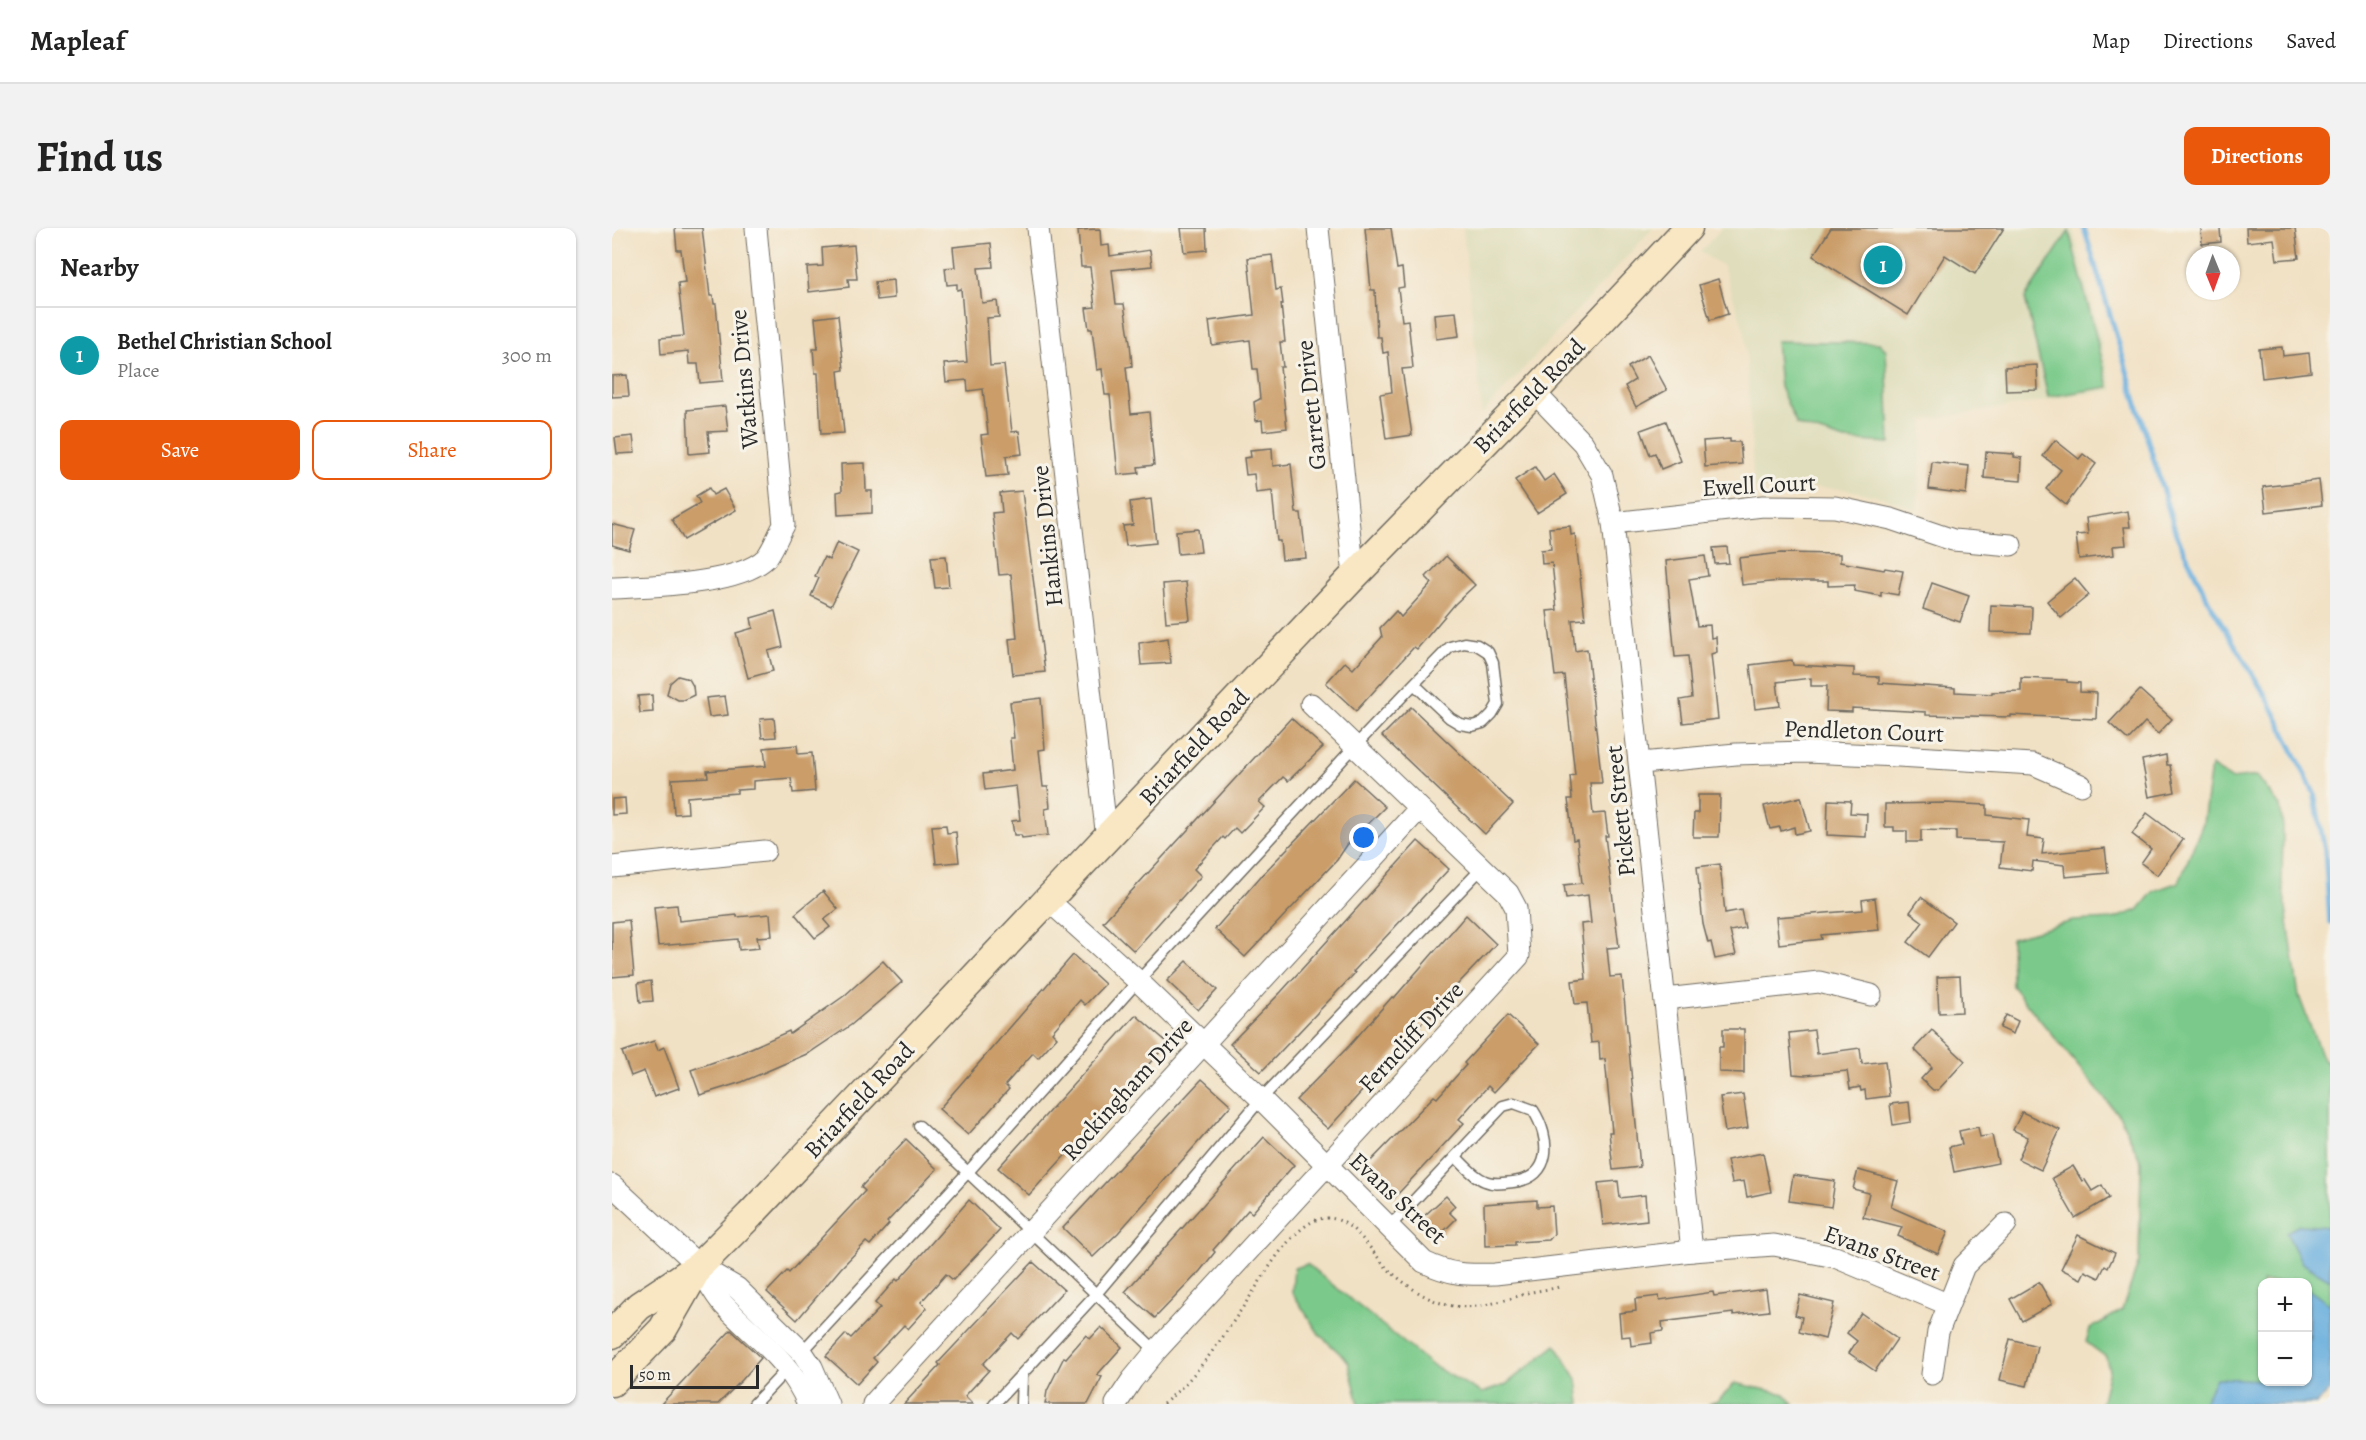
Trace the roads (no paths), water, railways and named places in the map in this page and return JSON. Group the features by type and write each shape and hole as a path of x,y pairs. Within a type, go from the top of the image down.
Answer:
{"main road":[{"name":"Briarfield Road","path":"612,1334 639,1306 699,1266 1688,228"},
{"name":"Briarfield Road","path":"612,1382 663,1329 699,1266"}],"street":[{"name":"Watkins Drive","path":"612,588 696,582 738,574 766,558 784,525 756,228"},
{"name":"Hankins Drive","path":"1038,228 1107,839"},
{"name":"Garrett Drive","path":"1318,228 1354,576"},
{"name":"Pickett Street","path":"1534,392 1583,443 1593,459 1602,475 1613,524 1641,763 1692,1251"},
{"name":"Ewell Court","path":"1613,524 1763,506 1835,507 1891,519 1953,540 2011,545"},
{"name":"Ferncliff Drive","path":"1116,1404 1156,1351 1519,956 1516,908 1508,893 1311,704"},
{"name":"Pendleton Court","path":"1641,763 1736,754 1806,752 1898,756 2033,764 2081,785"},
{"name":"Rockingham Drive","path":"873,1404 1419,809"},
{"path":"612,867 765,851"},
{"name":"Evans Street","path":"1049,901 1138,981 1390,1226 1424,1262 1444,1272 1467,1275 1495,1274 1692,1251 1774,1245 1835,1257 1947,1305"},
{"path":"1665,999 1819,982 1871,994"},
{"path":"612,1185 699,1266 737,1288 802,1352 812,1367 828,1404"},
{"name":"Evans Street","path":"1932,1374 1938,1332 1964,1266 2006,1224"},
{"path":"699,1266 722,1303 771,1348 796,1378 808,1404"}],"lane":[{"path":"753,1404 968,1172 1138,981 1355,746 1414,684 1450,647 1464,643 1477,645 1488,652 1493,663 1498,704 1483,723 1472,726 1460,724 1450,718 1414,684"},
{"path":"994,1404 1096,1294 1261,1100 1482,868"},
{"path":"1390,1226 1503,1106 1514,1103 1533,1110 1543,1130 1545,1160 1532,1178 1523,1181 1500,1184 1488,1182 1480,1179 1456,1157"},
{"path":"919,1126 1156,1351"},
{"path":"1021,1404 1022,1376"}],"water":[{"path":"2300,1225 2330,1227 2330,1280 2302,1263 2286,1232"},
{"path":"2312,1292 2330,1305 2330,1390 2316,1404 2203,1404 2216,1378 2258,1380 2258,1386 2312,1386"}],"waterway":[{"path":"2084,228 2176,534 2209,602 2270,703 2314,793 2325,851 2330,923"}],"place":[{"name":"Bethel Christian School","path":"1883,265"}]}
